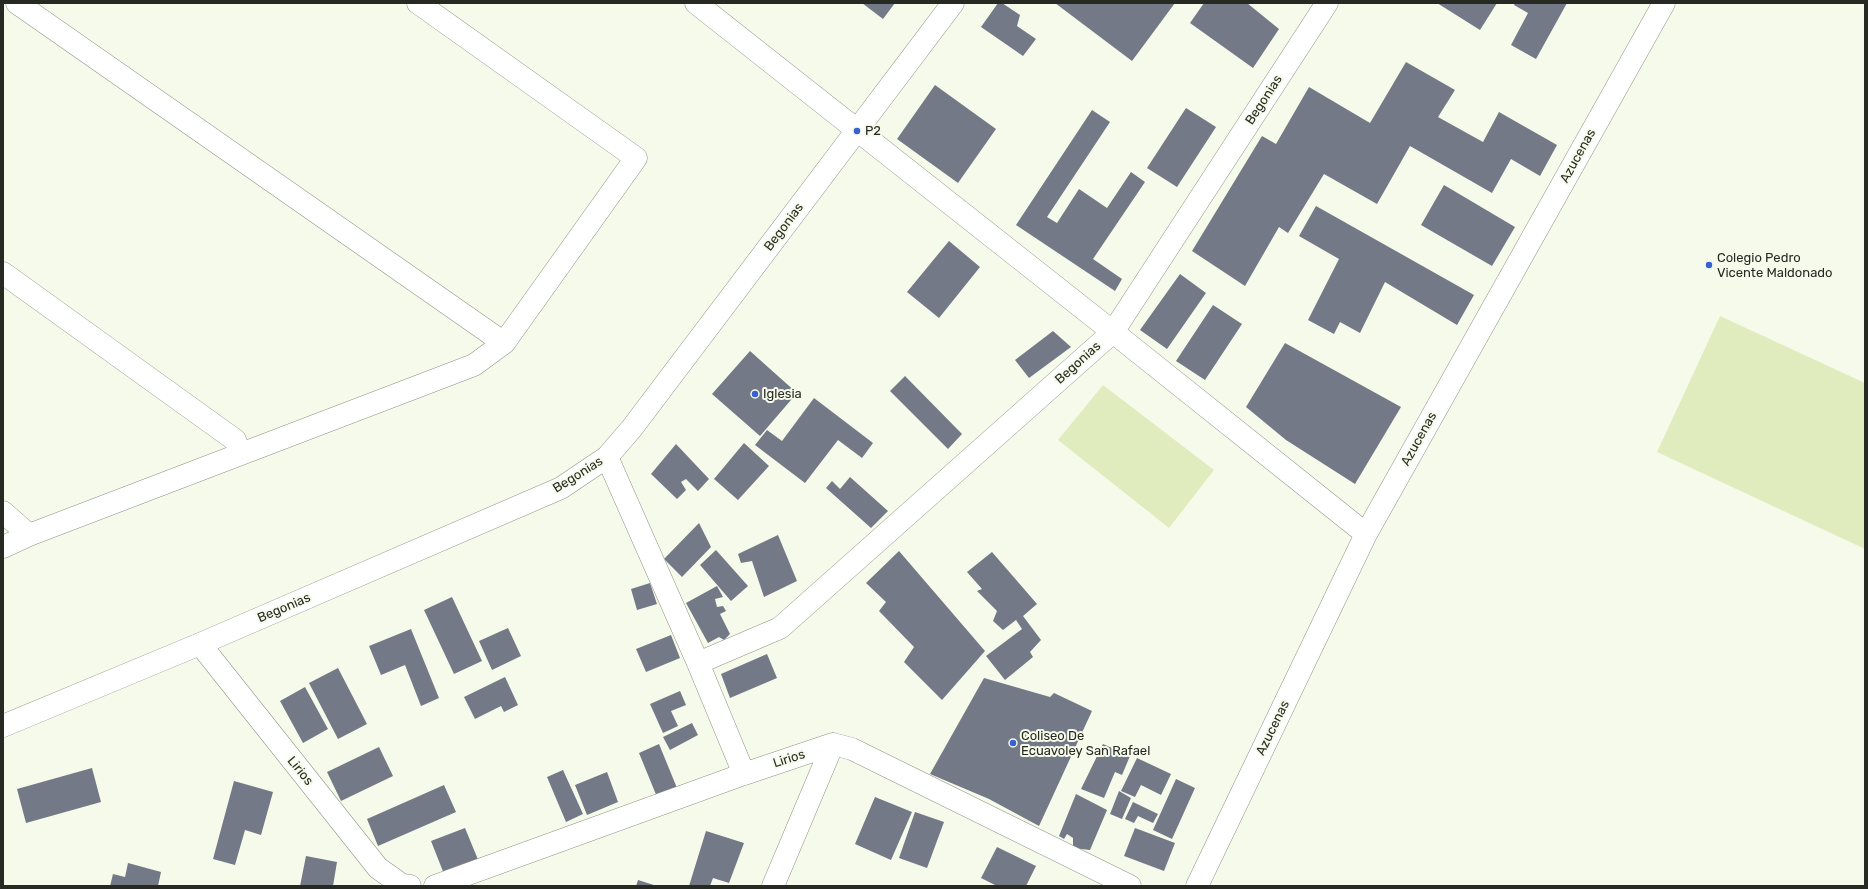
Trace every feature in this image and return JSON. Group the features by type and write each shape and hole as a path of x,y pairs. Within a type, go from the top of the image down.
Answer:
{"street":[{"path":"17,3 504,343"},
{"path":"3,547 29,535 474,365 504,343 636,158 418,3"},
{"path":"696,3 1366,534"},
{"name":"Begonias","path":"3,726 200,644 561,488 607,457 632,428 858,131 953,3"},
{"name":"Begonias","path":"698,663 780,628 1113,332 1327,3"},
{"name":"Azucenas","path":"1196,886 1366,534 1664,3"},
{"path":"3,273 235,440 241,454"},
{"path":"607,457 698,663 744,774"},
{"path":"3,512 29,535"},
{"name":"Lirios","path":"200,644 378,868 402,885 410,886"},
{"path":"773,886 833,744 859,752 1130,886"},
{"name":"Lirios","path":"435,886 744,774 833,744"}],"green space":[{"path":"1720,316 1865,383 1865,549 1657,452"},
{"path":"1103,385 1214,470 1169,528 1058,440"}],"building":[{"path":"862,3 895,3 883,19"},
{"path":"998,3 1002,3 1020,15 1017,26 1036,39 1023,56 981,27"},
{"path":"1055,3 1175,3 1132,61"},
{"path":"1204,3 1247,3 1279,29 1253,68 1190,23"},
{"path":"1437,3 1497,3 1480,30"},
{"path":"1515,3 1567,3 1536,59 1511,45 1528,13 1514,5"},
{"path":"1406,62 1455,90 1438,117 1483,142 1499,112 1557,145 1540,176 1511,159 1492,193 1410,146 1377,204 1324,174 1288,233 1279,227 1245,286 1192,251 1262,136 1276,144 1309,87 1370,123"},
{"path":"935,85 996,129 958,183 897,139"},
{"path":"1186,108 1216,127 1177,187 1147,168"},
{"path":"1092,110 1110,122 1047,217 1057,223 1079,189 1107,208 1131,172 1145,182 1093,259 1122,279 1115,291 1016,225"},
{"path":"1444,185 1515,227 1492,266 1421,225"},
{"path":"1316,206 1474,295 1457,325 1385,282 1360,333 1340,322 1334,334 1308,320 1339,259 1299,236"},
{"path":"949,241 980,267 939,318 907,292"},
{"path":"1180,274 1206,293 1167,349 1140,330"},
{"path":"1213,305 1242,324 1205,380 1176,361"},
{"path":"1053,331 1071,347 1029,378 1015,360"},
{"path":"1285,343 1401,407 1355,484 1286,440 1246,407"},
{"name":"Iglesia","path":"750,351 797,393 760,436 712,394"},
{"path":"905,376 962,434 948,449 890,391"},
{"path":"814,398 873,443 862,458 838,440 805,483 755,445 767,430 782,441"},
{"path":"744,443 769,466 738,500 714,479"},
{"path":"676,444 709,479 698,491 686,479 681,482 686,490 677,499 651,474"},
{"path":"850,477 888,511 871,528 826,488 832,481 840,489"},
{"path":"699,523 711,547 682,577 664,559"},
{"path":"778,535 797,581 764,597 752,561 741,563 738,554"},
{"path":"716,550 748,586 731,601 700,565"},
{"path":"899,551 985,651 942,700 904,662 914,647 879,611 886,602 866,583"},
{"path":"992,552 1037,604 1023,616 1041,640 1030,652 1033,657 1005,680 986,656 1022,629 1016,620 1003,630 993,621 997,611 977,591 982,589 967,572"},
{"path":"650,583 657,604 637,610 631,589"},
{"path":"717,586 723,597 715,599 717,607 723,606 726,611 720,614 730,634 724,640 719,637 708,643 686,603"},
{"path":"452,597 482,661 454,674 424,610"},
{"path":"508,628 521,656 492,670 479,641"},
{"path":"411,629 439,698 421,706 405,665 381,675 369,646"},
{"path":"671,635 680,658 646,672 636,649"},
{"path":"767,654 777,678 730,698 721,674"},
{"path":"338,668 367,724 338,739 309,683"},
{"path":"505,677 518,705 504,712 501,706 475,719 464,697"},
{"name":"Coliseo De Ecuavoley San Rafael","path":"984,678 1050,697 1054,693 1092,711 1039,826 989,799 930,774"},
{"path":"305,687 328,729 303,743 280,701"},
{"path":"680,691 686,705 671,711 678,726 663,733 650,704"},
{"path":"692,723 698,735 670,750 663,737"},
{"path":"659,744 677,788 657,797 639,753"},
{"path":"1103,744 1130,756 1122,775 1115,772 1104,798 1081,789"},
{"path":"379,747 393,776 341,801 327,772"},
{"path":"1137,758 1171,774 1161,795 1141,785 1135,797 1121,791"},
{"path":"92,768 101,802 26,823 17,789"},
{"path":"563,770 583,814 566,822 547,777"},
{"path":"607,772 618,802 587,815 575,785"},
{"path":"1176,779 1195,788 1172,839 1153,830"},
{"path":"234,781 273,792 261,835 245,830 235,865 213,859"},
{"path":"444,785 456,812 378,846 367,819"},
{"path":"1119,791 1131,798 1122,819 1110,814"},
{"path":"1076,794 1107,810 1090,850 1073,848 1073,838 1067,834 1064,839 1059,836"},
{"path":"875,797 912,812 891,860 855,844"},
{"path":"1133,802 1158,814 1153,823 1138,816 1134,823 1125,819"},
{"path":"915,812 944,822 927,868 899,858"},
{"path":"465,828 479,862 444,874 431,841"},
{"path":"1135,828 1175,843 1164,871 1124,856"},
{"path":"706,831 744,843 729,883 713,878 710,886 689,886"},
{"path":"997,847 1036,866 1026,886 997,886 981,878"},
{"path":"306,856 337,862 333,886 300,886"},
{"path":"128,863 161,872 158,886 110,886 113,874 125,877"},
{"path":"638,880 657,886 636,886"}],"place":[{"name":"P2","path":"857,131"},
{"name":"Colegio Pedro Vicente Maldonado","path":"1709,265"},
{"name":"Iglesia","path":"755,394"},
{"name":"Coliseo De Ecuavoley San Rafael","path":"1013,743"}]}
